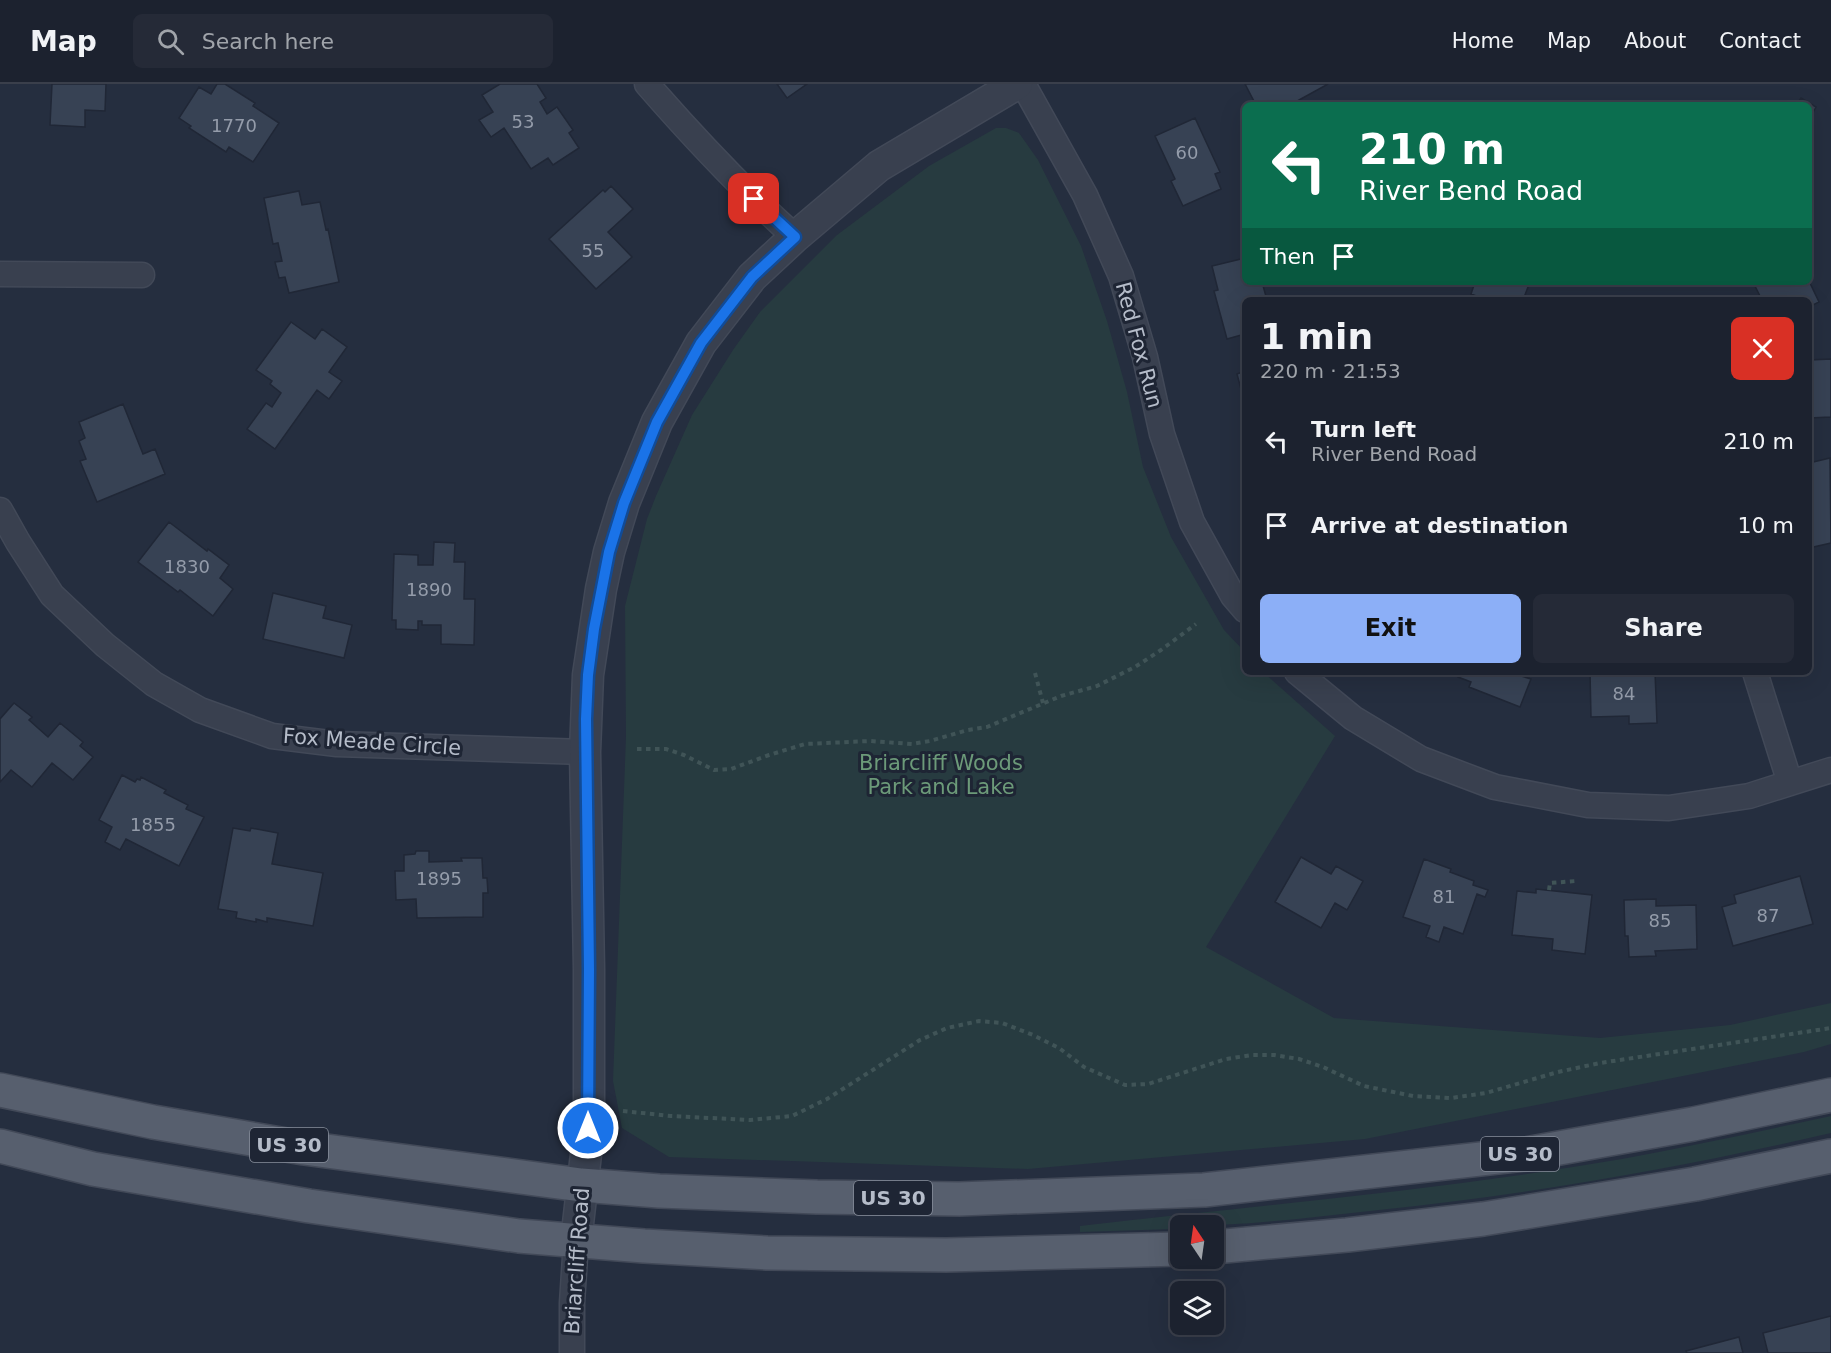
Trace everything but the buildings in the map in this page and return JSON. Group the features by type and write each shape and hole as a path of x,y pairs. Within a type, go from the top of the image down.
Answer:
{"main road":[{"name":"US 30","path":"0,1090 153,1122 304,1148 582,1185 659,1191 817,1197 935,1198 1204,1190 1526,1154 1693,1124 1831,1095"},
{"path":"0,1146 93,1169 309,1206 502,1234 576,1241 791,1253 946,1255 1170,1249"},
{"path":"1224,1246 1483,1219 1695,1184 1831,1156"}],"street":[{"path":"647,84 697,141 795,237"},
{"name":"Briarcliff Road","path":"572,1353 576,1241 589,1116 585,752 588,675 601,589 609,552 624,503 657,422 701,343 752,277 795,237 879,166 1017,84"},
{"name":"Red Fox Run","path":"1023,84 1085,195 1121,276 1145,357 1162,434 1192,522 1233,596 1242,606"},
{"path":"0,274 142,275"},
{"name":"Fox Meade Circle","path":"0,510 52,595 105,645 154,684 200,710 272,736 337,744 585,752"},
{"path":"1302,675 1353,718 1421,759 1495,787 1588,805 1669,808 1749,796 1831,770"},
{"path":"1756,675 1790,783"}],"path":[{"path":"637,749 666,749 714,770 731,769 805,744 870,741 912,744 930,741 987,727 1061,696 1097,686 1115,678 1161,650 1196,624"},
{"path":"1035,673 1043,703"},
{"path":"1549,890 1550,883 1576,881"},
{"path":"623,1111 750,1120 792,1116 827,1099 920,1040 947,1028 979,1022 1002,1023 1034,1035 1059,1048 1084,1066 1125,1085 1148,1084 1226,1059 1252,1055 1274,1055 1299,1059 1364,1086 1413,1096 1450,1098 1486,1093 1558,1072 1600,1064 1831,1028"}],"green space":[{"name":"Briarcliff Woods Park and Lake","path":"996,128 1006,128 1019,133 1038,160 1081,246 1107,321 1127,392 1143,467 1171,537 1224,630 1242,649 1242,675 1266,675 1335,736 1206,947 1334,1018 1600,1038 1730,1025 1831,1003 1831,1044 1804,1052 1365,1139 1028,1169 669,1157 622,1128 613,1081 626,737 625,606 647,519 692,415 760,312 837,235 929,166"},
{"path":"1831,1116 1831,1133 1663,1169 1550,1188 1436,1204 1280,1221 1224,1224 1224,1215 1178,1215 1487,1180 1622,1159"},
{"path":"1170,1216 1170,1229 1080,1232 1080,1226"}],"route":[{"path":"588,1128 589,969 585,752 588,675 601,589 609,552 624,503 657,422 701,343 752,277 795,237 754,199"}]}
